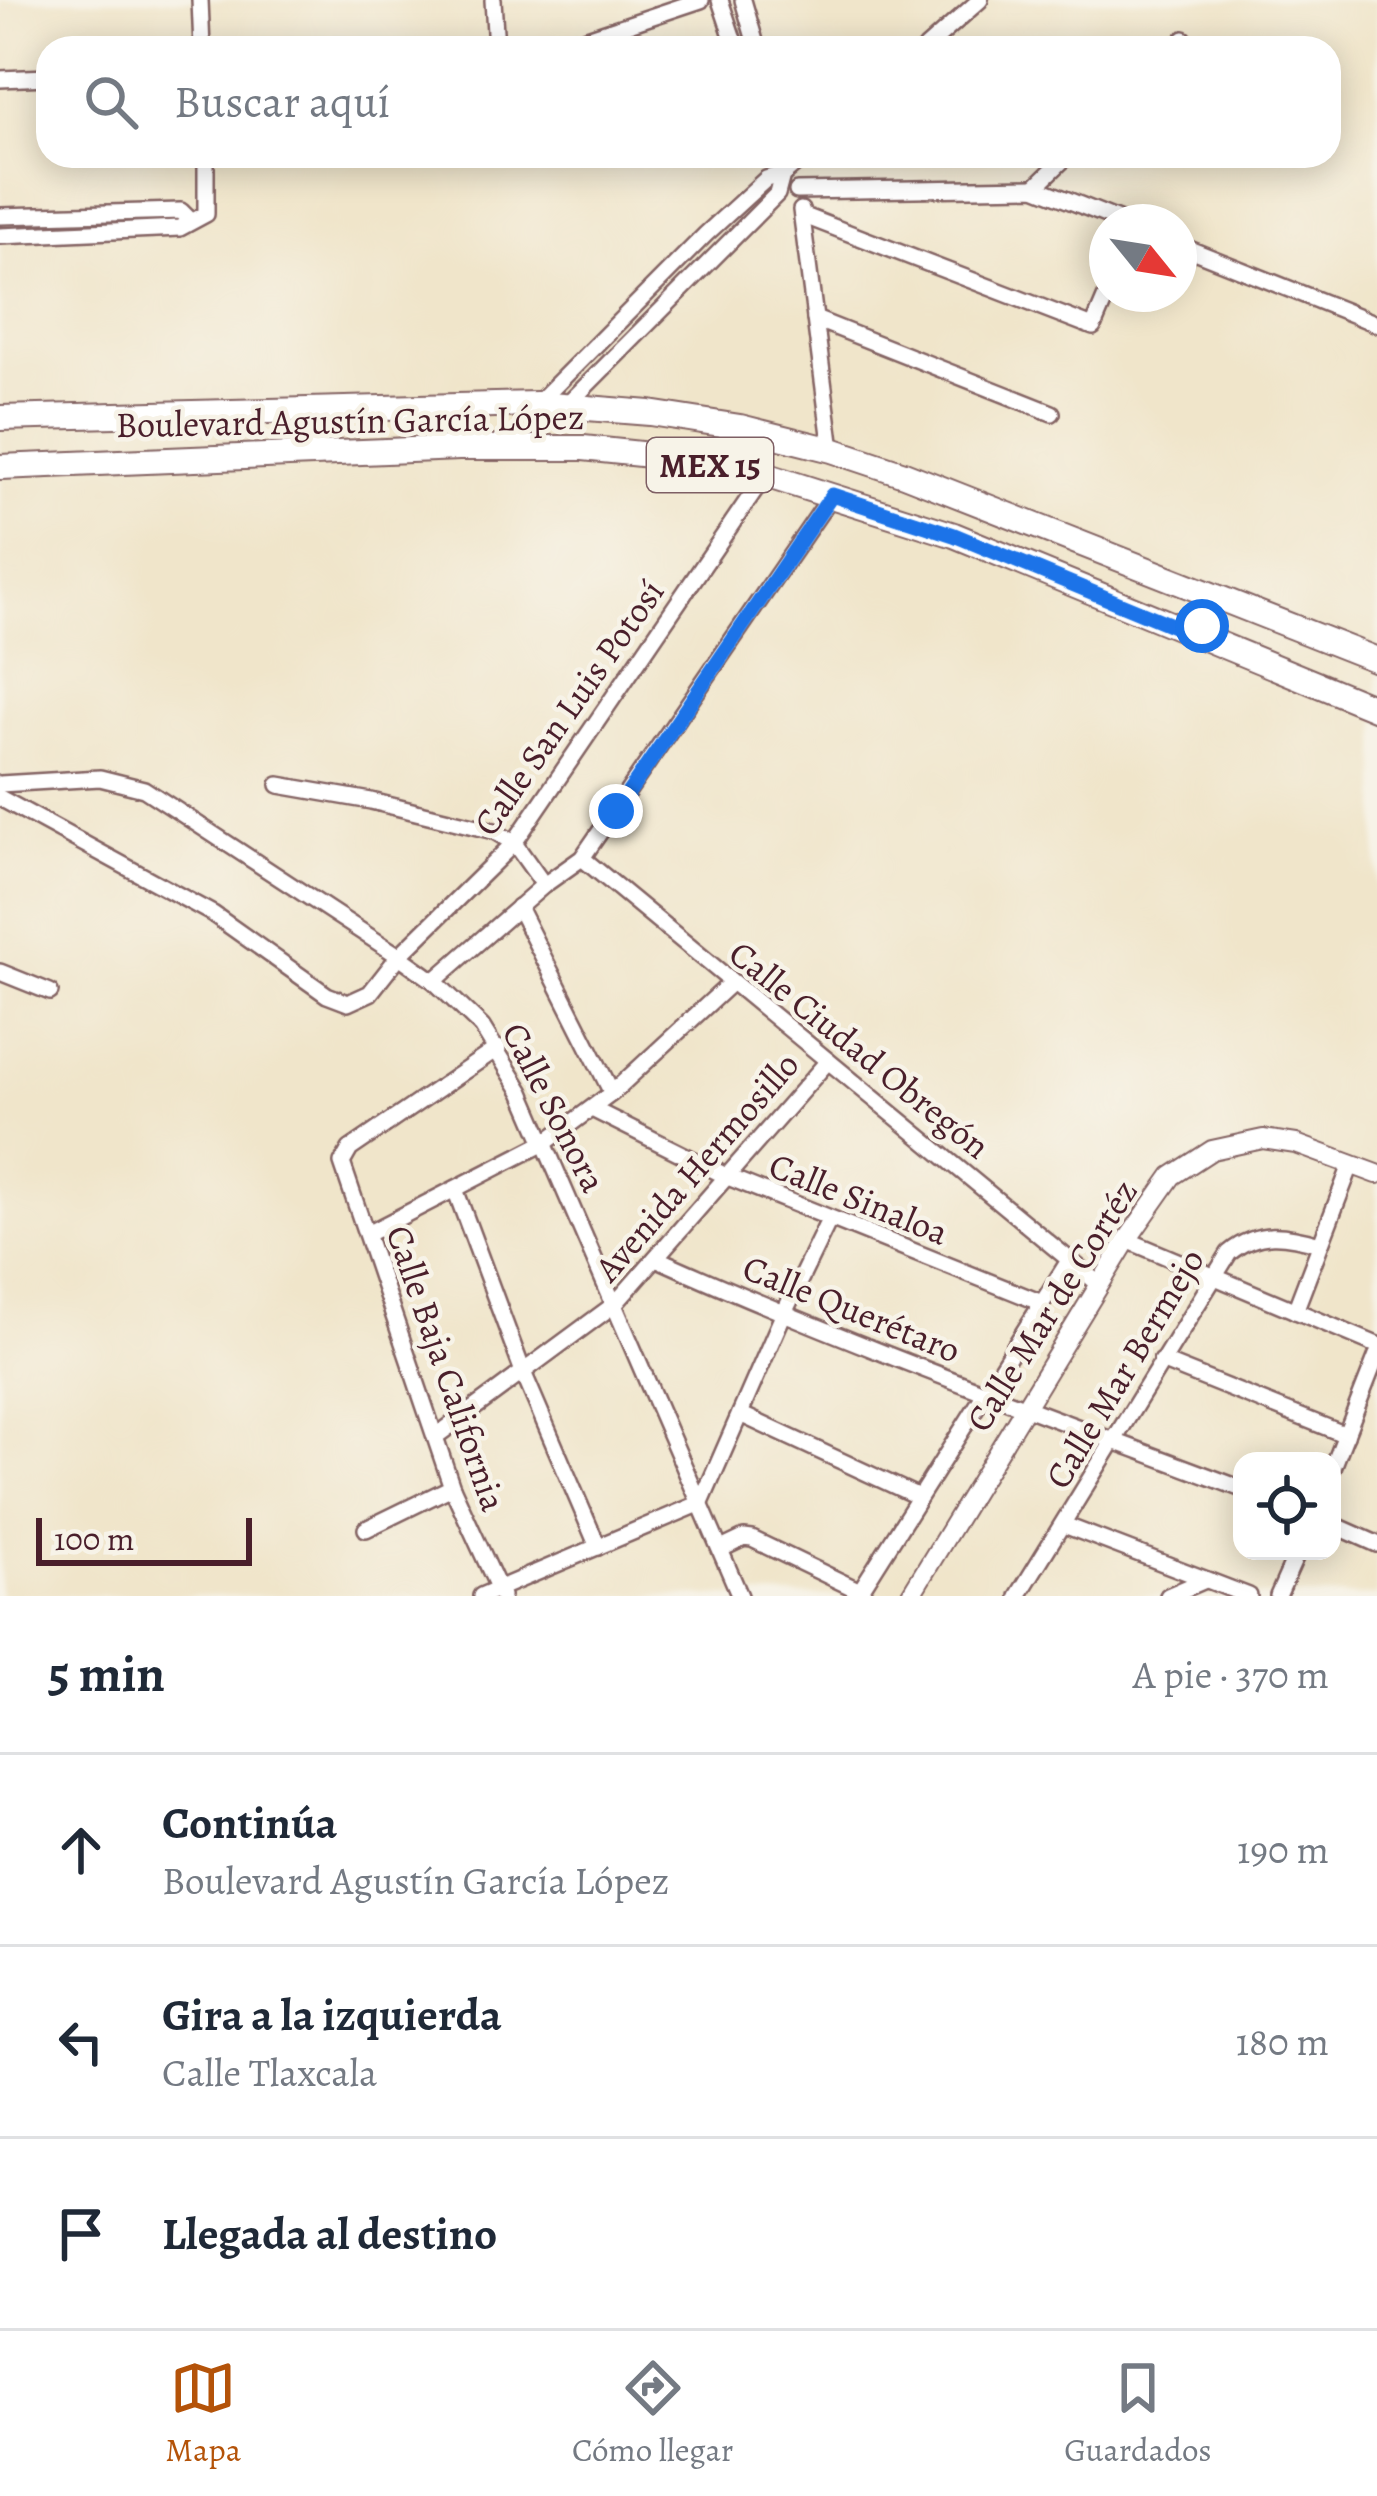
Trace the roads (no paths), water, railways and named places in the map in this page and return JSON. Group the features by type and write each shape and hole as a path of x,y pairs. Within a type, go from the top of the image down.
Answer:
{"main road":[{"name":"Boulevard Agustín García López","path":"0,418 537,404 717,424 832,450 1377,660"},
{"name":"Boulevard Agustín García López","path":"0,466 459,448 583,448 669,457 765,475 954,535 1377,709"},
{"path":"1198,636 1212,612 1278,620"}],"street":[{"path":"200,0 202,36"},
{"path":"493,0 495,36"},
{"path":"593,36 701,0"},
{"path":"720,0 732,36"},
{"path":"743,0 754,36"},
{"path":"940,36 980,0"},
{"path":"0,79 36,78"},
{"path":"0,236 180,228 190,220 203,219 209,206 207,168"},
{"path":"537,404 680,259 782,168"},
{"path":"566,406 777,194 785,168"},
{"path":"787,168 802,215 832,450"},
{"path":"1035,187 1055,168"},
{"path":"797,191 1035,187 1089,208"},
{"path":"0,216 181,211 190,220"},
{"path":"802,215 1093,327 1099,312"},
{"path":"1197,251 1377,324"},
{"path":"680,259 695,274"},
{"path":"815,319 1052,412"},
{"name":"Calle San Luis Potosí","path":"0,798 213,914 327,994 348,1003 370,993 399,956 514,843 765,475"},
{"path":"434,981 544,885 583,858 832,495"},
{"name":"Calle Sonora","path":"0,784 100,778 132,783 434,981 498,1048 546,1142 740,1596"},
{"path":"279,785 494,831 514,843 544,885"},
{"name":"Calle Ciudad Obregón","path":"583,858 1100,1285"},
{"path":"518,907 612,1093"},
{"path":"0,972 50,992"},
{"path":"368,1234 546,1142 612,1093 732,982"},
{"name":"Calle Baja California","path":"498,1048 344,1157 344,1170 452,1487 500,1592"},
{"name":"Avenida Hermosillo","path":"434,1437 615,1304 828,1061"},
{"name":"Calle Sinaloa","path":"592,1109 728,1177 1042,1303"},
{"name":"Calle Mar de Cortéz","path":"910,1596 1126,1240 1172,1176 1212,1150 1263,1139 1296,1144 1377,1174"},
{"path":"1295,1311 1351,1165"},
{"path":"455,1189 523,1372 598,1546"},
{"path":"482,1596 701,1503 829,1220"},
{"name":"Calle Mar Bermejo","path":"1018,1596 1229,1253 1254,1237 1295,1237 1320,1244"},
{"path":"1126,1240 1377,1345"},
{"name":"Calle Querétaro","path":"658,1259 783,1315 1233,1487"},
{"path":"721,1549 752,1539 859,1593 1070,1259"},
{"path":"1339,1452 1377,1355"},
{"path":"1161,1361 1346,1436"},
{"path":"740,1414 919,1497"},
{"path":"366,1529 452,1487"},
{"path":"1064,1526 1249,1596"},
{"path":"1341,1529 1377,1544"},
{"path":"1278,1596 1294,1560"},
{"path":"1168,1596 1205,1580"}]}
